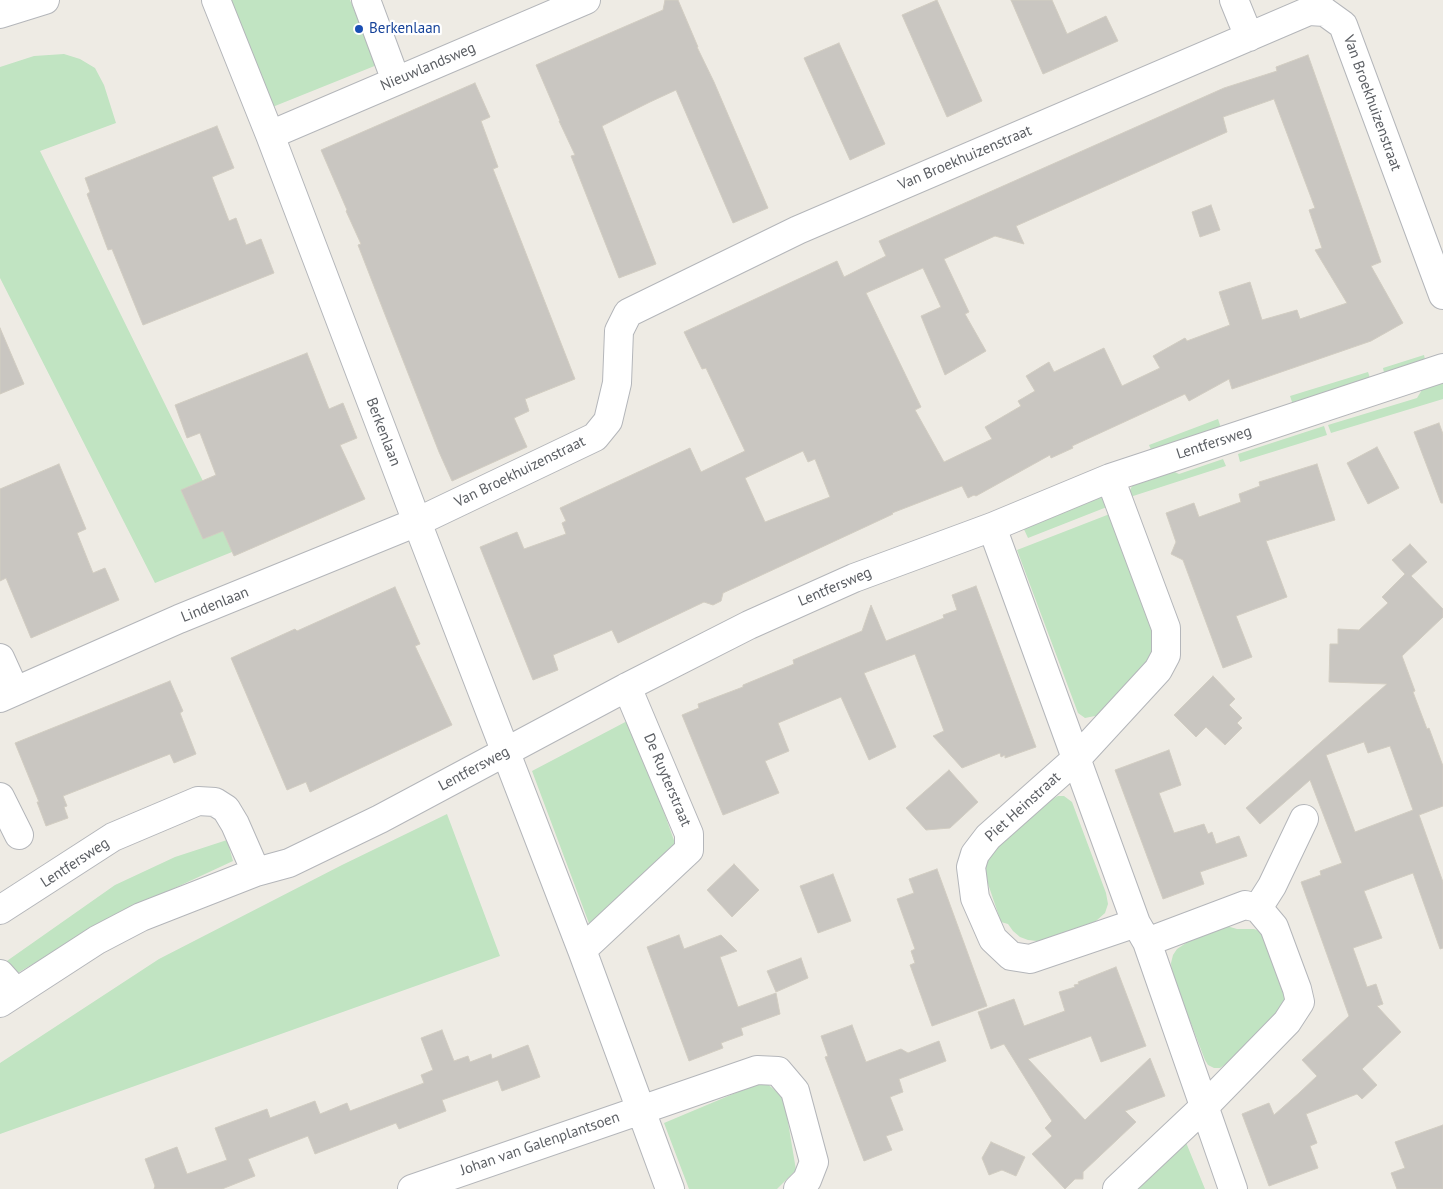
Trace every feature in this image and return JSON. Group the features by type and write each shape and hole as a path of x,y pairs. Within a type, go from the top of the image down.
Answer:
{"street":[{"path":"0,14 45,0"},
{"name":"Berkenlaan","path":"216,0 270,135 506,752"},
{"path":"366,0 396,81"},
{"name":"Nieuwlandsweg","path":"270,135 586,0"},
{"path":"1234,0 1249,37"},
{"name":"Van Broekhuizenstraat","path":"417,522 595,436 608,421 617,383 619,331 628,314 798,230 1309,12 1325,12 1343,25 1443,295"},
{"name":"Lentfersweg","path":"5,990 141,917 256,872 289,863 380,819 627,687 749,625 854,578 992,527 1110,478 1443,368"},
{"name":"Piet Heinstraat","path":"1110,478 1166,628 1166,655 1158,670 1077,758 983,842 975,854 971,867 975,898 994,939 1011,956 1030,959 1245,905 1258,908"},
{"name":"Lindenlaan","path":"0,658 7,694 179,619 417,522"},
{"name":"Piet Heinstraat","path":"992,527 1233,1189"},
{"name":"De Ruyterstraat","path":"582,950 689,850 689,834 627,687"},
{"path":"506,752 582,950 670,1189"},
{"path":"0,797 18,835"},
{"name":"Lentfersweg","path":"0,910 113,837 198,801 215,802 226,809 235,824 256,872"},
{"path":"1117,1189 1204,1107 1287,1022 1300,1002 1297,988 1274,927 1258,908 1272,886 1304,819"},
{"path":"641,1110 757,1070 778,1071 795,1091 814,1162 807,1180 798,1189"},
{"name":"Johan van Galenplantsoen","path":"412,1189 641,1110"}],"green space":[{"path":"227,0 350,0 377,65 270,108"},
{"path":"64,54 80,59 95,68 104,85 116,123 40,151 237,550 155,583 0,278 0,67 34,56"},
{"path":"1424,355 1426,364 1385,377 1383,368"},
{"path":"1368,372 1371,381 1293,405 1290,396"},
{"path":"1443,380 1443,399 1331,433 1328,425 1417,398 1425,385"},
{"path":"1218,419 1221,428 1152,452 1149,445"},
{"path":"1324,426 1327,435 1240,462 1238,454"},
{"path":"1223,459 1226,466 1130,497 1129,492 1134,482 1166,468 1179,474"},
{"path":"1099,494 1117,503 1028,538 1022,525"},
{"path":"1120,510 1163,651 1099,722 1095,716 1085,718 1078,713 1017,550"},
{"path":"631,719 676,846 590,926 532,771"},
{"path":"1048,795 1053,799 1058,796 1064,796 1072,802 1106,893 1108,904 1105,913 1096,921 1098,927 1043,946 1037,941 1020,937 1008,924 1001,922 985,875 988,856"},
{"path":"447,814 500,956 0,1134 0,1063 159,959 342,865"},
{"path":"227,840 233,861 121,913 14,975 4,963 115,885 175,857"},
{"path":"1223,922 1237,929 1254,929 1264,933 1296,994 1231,1069 1226,1064 1220,1068 1214,1068 1208,1065 1205,1060 1172,974 1171,963 1177,949 1186,943 1184,936"},
{"path":"764,1081 784,1098 796,1170 777,1189 689,1189 664,1123"},
{"path":"1185,1140 1205,1189 1136,1189"}],"building":[{"path":"665,0 678,0 768,208 733,223 676,90 650,102 602,126 656,264 619,278 571,156 575,155 536,65 663,10"},
{"path":"937,0 982,101 947,117 902,15"},
{"path":"1011,0 1052,0 1067,34 1106,16 1118,41 1043,74"},
{"path":"839,43 885,144 850,160 804,58"},
{"path":"1308,55 1381,262 1371,266 1403,323 1371,341 1232,389 1229,379 1189,401 1185,394 1072,446 1073,448 1051,458 1050,455 976,496 968,498 962,486 892,513 723,593 721,601 713,605 704,602 618,643 612,630 553,655 558,670 533,680 480,547 517,532 524,549 566,534 562,523 566,521 560,508 690,448 701,472 745,451 706,368 702,369 684,332 837,261 844,277 886,256 879,241 1224,88 1277,71 1276,67","holes":["1274,99 1315,208 1309,210 1322,248 1315,250 1347,303 1300,319 1297,310 1262,320 1250,282 1219,292 1230,325 1187,341 1185,338 1153,356 1160,368 1122,386 1104,348 1054,372 1049,362 1026,376 1035,391 1018,401 1021,406 985,427 992,439 944,462 915,410 921,407 866,293 923,268 941,307 921,316 945,375 986,351 965,314 969,312 944,259 995,236 1024,244 1016,226 1227,132 1223,117","803,451 808,462 815,459 830,497 765,522 745,478"]},
{"path":"475,83 490,117 481,121 498,167 493,169 575,379 525,399 529,411 514,418 527,447 452,481 358,245 361,244 321,150"},
{"path":"217,126 234,168 212,177 229,221 236,218 246,245 261,239 274,273 143,325 112,249 108,250 87,194 90,192 85,178"},
{"path":"1211,205 1220,230 1200,237 1192,212"},
{"path":"0,328 24,384 0,394"},
{"path":"307,353 329,409 343,403 357,438 340,445 365,499 234,556 223,531 203,539 181,490 216,475 200,433 187,438 175,405"},
{"path":"1439,423 1443,434 1443,503 1441,503 1414,432"},
{"path":"1377,447 1399,488 1368,504 1347,463"},
{"path":"59,464 86,529 77,533 93,573 105,568 119,600 31,638 6,578 0,581 0,489"},
{"path":"1317,464 1335,520 1266,541 1287,597 1236,616 1252,657 1223,668 1183,560 1171,554 1176,542 1166,513 1194,503 1199,517 1241,502 1239,494 1260,486 1259,482"},
{"path":"1410,544 1427,562 1411,576 1443,609 1443,617 1402,656 1415,691 1413,692 1443,766 1443,806 1419,815 1443,882 1443,948 1440,949 1413,873 1364,891 1382,938 1353,948 1367,987 1376,984 1383,1004 1377,1006 1401,1032 1362,1069 1377,1085 1362,1099 1357,1094 1306,1114 1317,1143 1310,1146 1318,1168 1269,1186 1242,1114 1269,1103 1274,1115 1299,1093 1317,1076 1302,1060 1349,1016 1301,882 1321,875 1320,871 1342,863 1310,780 1260,824 1246,808 1387,684 1329,682 1330,644 1338,644 1338,629 1359,630 1388,603 1382,597 1405,574 1392,560","holes":["1364,742 1368,753 1390,746 1413,810 1355,832 1326,755"]},
{"path":"976,586 1036,747 1005,758 1005,755 1001,757 1000,753 962,768 933,736 944,731 915,654 864,673 896,747 869,760 841,697 778,723 789,751 765,761 779,793 723,815 682,715 699,708 698,704 743,687 743,685 794,664 793,660 862,631 871,605 886,641 944,618 943,615 957,610 952,595"},
{"path":"395,587 420,644 415,646 452,725 310,792 306,782 287,790 231,658"},
{"path":"1213,676 1235,699 1229,705 1242,718 1237,723 1242,728 1225,745 1206,727 1196,737 1174,715"},
{"path":"170,681 183,711 180,713 196,754 174,763 170,754 63,796 67,806 64,807 68,818 46,826 37,802 39,802 15,743"},
{"path":"1169,750 1181,785 1159,793 1174,833 1204,824 1208,834 1212,832 1216,844 1239,836 1247,856 1200,872 1204,884 1163,899 1115,770"},
{"path":"949,770 978,802 950,828 926,830 906,808"},
{"path":"734,864 759,890 732,917 707,890"},
{"path":"937,869 987,1006 932,1026 910,965 915,963 911,951 915,949 897,899 914,893 909,879"},
{"path":"833,874 851,921 818,933 800,886"},
{"path":"679,935 684,949 721,935 737,951 720,957 738,1007 776,993 780,1014 741,1028 743,1035 721,1043 723,1048 689,1061 647,947"},
{"path":"801,958 808,978 776,992 767,971"},
{"path":"1116,967 1146,1046 1101,1062 1091,1036 1028,1059 1085,1120 1150,1058 1165,1096 1125,1111 1136,1122 1083,1172 1083,1179 1075,1179 1065,1189 1032,1154 1052,1136 1045,1128 1052,1121 1004,1044 991,1049 978,1012 1014,999 1024,1026 1065,1011 1059,992 1075,987 1074,985 1079,984 1078,982"},
{"path":"852,1025 866,1062 901,1049 908,1053 939,1041 946,1061 899,1079 903,1092 890,1097 903,1130 886,1136 892,1150 864,1161 825,1057 828,1056 821,1036"},
{"path":"442,1030 454,1061 468,1056 470,1062 491,1054 492,1059 528,1045 540,1077 502,1091 498,1080 442,1100 446,1111 399,1129 396,1123 315,1154 308,1136 248,1159 255,1176 222,1189 154,1189 155,1186 145,1159 177,1147 187,1174 227,1160 215,1128 267,1109 270,1118 315,1101 320,1114 347,1103 350,1111 424,1083 421,1075 433,1070 421,1038"},
{"path":"1443,1125 1443,1189 1397,1189 1391,1173 1405,1168 1395,1142"},
{"path":"991,1142 1025,1157 1016,1176 1002,1170 989,1175 982,1158"}],"place":[{"name":"Berkenlaan","path":"359,29"}]}
